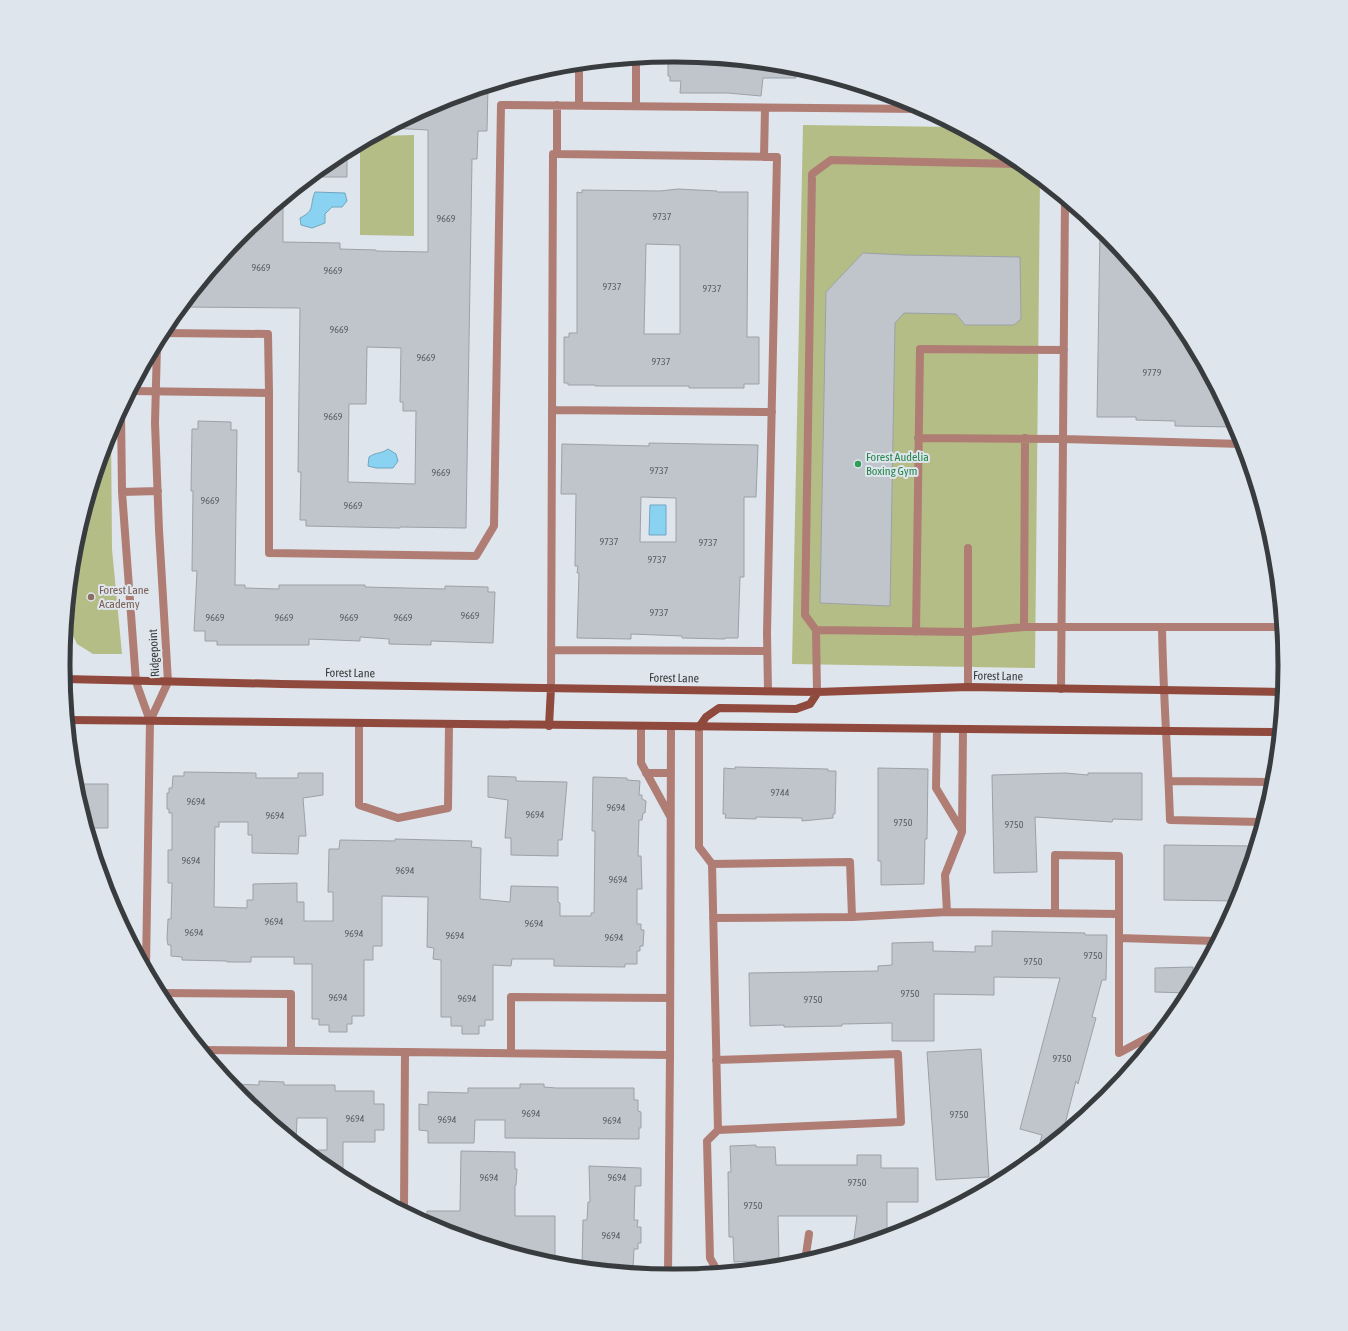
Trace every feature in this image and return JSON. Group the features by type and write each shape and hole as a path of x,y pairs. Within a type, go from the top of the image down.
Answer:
{"main road":[{"name":"Forest Lane","path":"71,679 136,682 817,692 968,687 1277,692"},
{"path":"549,726 551,688"},
{"path":"700,727 706,717 718,708 796,709 810,704 817,692"},
{"path":"74,720 549,726 1273,732"}],"street":[{"path":"636,63 636,106"},
{"path":"579,70 579,105"},
{"path":"170,333 268,334 269,553 476,556 494,526 501,105 907,109"},
{"path":"557,105 557,154"},
{"path":"764,157 765,108"},
{"path":"551,688 553,154 777,157 767,651 768,691"},
{"path":"817,692 816,630 805,615 812,174 830,160 1009,164"},
{"path":"1061,689 1064,439 1064,206"},
{"path":"916,632 920,349 1064,350"},
{"name":"Ridgepoint","path":"150,721 168,682 158,491 156,356"},
{"path":"137,391 269,393"},
{"path":"552,410 772,412"},
{"name":"Ridgepoint","path":"121,424 122,492 136,682 150,721"},
{"path":"918,438 1025,438 1235,444"},
{"path":"1024,627 1025,438"},
{"path":"122,492 158,491"},
{"path":"968,548 968,687"},
{"path":"816,630 968,632 1024,627 1276,627"},
{"path":"1162,627 1170,820 1257,822"},
{"path":"551,650 767,651"},
{"path":"146,958 150,721"},
{"path":"359,724 359,805 398,818 448,808 449,725"},
{"path":"641,726 641,763 671,817"},
{"path":"668,1269 671,726"},
{"path":"700,727 699,847 712,864 718,1130"},
{"path":"936,729 936,788 962,832"},
{"path":"947,912 945,875 962,832 963,729"},
{"path":"646,773 671,773"},
{"path":"1169,781 1266,782"},
{"path":"1055,913 1055,855 1118,856 1118,1053 1151,1036"},
{"path":"712,864 850,862 852,917"},
{"path":"713,918 852,917 947,912 1119,914"},
{"path":"1119,938 1210,941"},
{"path":"167,993 291,994 290,1051"},
{"path":"511,1053 511,997 670,998"},
{"path":"209,1050 670,1055"},
{"path":"404,1205 406,1052"},
{"path":"716,1060 898,1054 901,1122 718,1130 707,1141 710,1258 716,1268"},
{"path":"806,1254 809,1234"}],"green space":[{"path":"803,125 946,127 976,143 1040,186 1035,668 792,664"},
{"path":"414,135 414,236 360,235 360,151 385,136"},
{"name":"Forest Lane Academy","path":"111,449 112,549 122,654 93,654 77,644 72,633 72,626 82,548 91,509"}],"water":[{"path":"315,192 345,193 347,201 342,207 332,207 325,214 325,223 312,228 301,225 300,218 310,210"},
{"path":"388,449 396,454 398,461 393,468 376,468 368,466 369,457"},
{"path":"650,505 666,505 666,535 649,535"}],"building":[{"path":"668,62 674,62 713,63 753,67 796,75 796,78 763,78 761,96 728,93 680,93 681,81 670,81 670,76 668,76"},
{"path":"488,92 487,131 478,131 477,159 472,159 466,528 306,526 306,520 300,520 301,472 298,472 300,308 188,307 220,268 247,239 283,206 283,242 340,243 340,249 428,252 428,130 399,128 443,108","holes":["367,347 401,348 400,402 403,402 403,411 416,411 415,484 348,482 349,404 366,404"]},
{"path":"347,159 347,177 321,177"},
{"path":"678,189 717,192 748,192 747,337 759,337 759,384 744,384 744,388 689,388 689,386 595,386 568,385 568,383 564,383 564,337 569,337 569,333 577,333 577,192 582,193 582,190 660,191","holes":["646,244 680,245 680,334 644,334"]},
{"path":"1100,238 1153,298 1176,330 1197,364 1228,427 1175,426 1175,421 1136,420 1136,417 1097,417"},
{"name":"Forest Audelia Boxing Gym","path":"863,253 1020,257 1021,319 1014,325 965,325 956,314 904,313 895,323 890,606 820,603 826,292"},
{"path":"198,421 231,422 231,430 237,430 235,585 245,585 245,588 279,589 279,585 365,585 365,587 445,589 445,586 488,587 488,592 495,592 493,643 431,641 431,645 389,644 389,639 360,637 360,641 309,639 309,645 217,645 217,641 205,641 205,631 194,631 197,571 192,571 192,429 198,429"},
{"path":"649,443 758,445 756,497 744,497 744,577 740,577 738,638 682,638 682,636 631,634 631,639 577,638 579,573 577,573 578,566 575,566 576,494 561,494 562,444 649,446","holes":["641,497 676,498 676,542 640,542"]},
{"path":"735,767 828,769 828,771 836,771 835,814 833,814 833,818 802,821 802,818 725,818 726,814 723,814 724,768 735,769"},
{"path":"878,768 928,769 927,839 925,839 924,884 881,885 881,861 878,861"},
{"path":"184,772 256,773 256,778 298,778 298,773 323,773 323,795 303,798 306,836 299,836 298,854 252,853 252,835 248,835 248,822 219,822 219,827 215,827 214,907 247,908 247,900 253,900 253,884 297,883 297,902 304,902 304,921 333,921 333,892 328,892 329,849 339,849 340,840 395,841 395,839 472,841 471,847 481,848 480,899 510,902 511,886 558,887 560,916 591,916 591,913 594,913 595,831 592,831 593,777 627,778 627,780 640,781 639,795 642,795 642,799 646,801 645,813 643,813 642,820 639,820 638,856 641,856 642,889 637,889 637,924 641,924 641,930 644,930 643,946 640,946 640,951 637,951 637,964 625,964 625,967 554,966 554,959 512,959 511,966 493,965 493,1020 485,1020 485,1026 479,1026 479,1034 462,1034 462,1026 451,1026 451,1017 441,1017 441,960 433,959 434,948 427,947 428,897 382,896 382,946 373,946 373,960 364,960 364,1016 352,1016 352,1024 347,1024 347,1032 329,1032 329,1025 319,1025 319,1019 312,1019 312,964 294,964 294,957 251,957 251,962 227,962 182,960 182,957 171,956 171,945 168,945 167,939 168,919 171,919 172,883 168,883 168,850 172,850 172,813 169,813 169,809 167,809 167,793 169,793 169,788 172,788 173,776 184,776"},
{"path":"1065,773 1088,775 1088,773 1142,773 1142,820 1113,819 1112,822 1035,817 1037,872 994,873 992,775"},
{"path":"488,776 516,777 516,781 567,782 562,840 558,840 558,856 511,855 511,838 505,838 508,800 488,797"},
{"path":"84,784 108,784 108,828 93,828"},
{"path":"1164,845 1249,846 1230,901 1164,900"},
{"path":"992,931 1085,933 1085,935 1107,935 1106,980 1102,980 1092,1017 1096,1018 1078,1084 1076,1081 1065,1125 1039,1145 1042,1135 1020,1129 1060,978 994,977 994,995 934,994 934,1041 892,1041 892,1023 842,1024 842,1026 750,1026 749,973 878,971 878,966 892,965 892,943 933,942 933,951 975,952 975,946 992,946"},
{"path":"1193,967 1193,973 1181,993 1155,992 1155,968"},
{"path":"981,1049 989,1177 936,1180 927,1052"},
{"path":"259,1081 284,1082 284,1085 335,1085 335,1091 374,1091 374,1104 384,1104 384,1130 375,1130 375,1142 343,1142 343,1170 315,1150 327,1150 327,1118 297,1118 296,1135 276,1119 240,1084 259,1085"},
{"path":"520,1084 544,1084 544,1087 556,1088 634,1088 634,1100 638,1100 638,1111 641,1112 639,1139 505,1138 505,1120 475,1120 474,1143 428,1143 428,1131 419,1130 419,1104 428,1105 428,1092 468,1093 468,1088 520,1088"},
{"path":"756,1145 756,1147 775,1147 776,1165 857,1165 857,1155 881,1155 881,1168 918,1168 918,1202 887,1202 887,1230 854,1241 857,1216 778,1216 779,1259 734,1262 733,1237 729,1237 728,1172 731,1172 730,1146"},
{"path":"461,1151 515,1152 515,1169 517,1169 515,1185 515,1216 555,1216 555,1257 480,1237 427,1216 427,1211 460,1211"},
{"path":"589,1166 641,1168 641,1186 635,1186 634,1220 638,1220 637,1227 641,1227 641,1243 638,1243 638,1249 634,1249 633,1268 582,1262 583,1220 587,1220 588,1202 590,1202"}],"place":[{"name":"Forest Audelia Boxing Gym","path":"858,464"},
{"name":"Forest Lane Academy","path":"91,597"}]}
